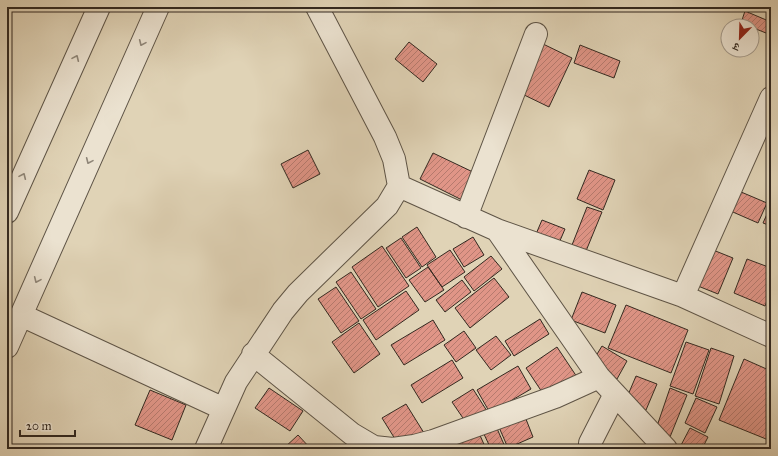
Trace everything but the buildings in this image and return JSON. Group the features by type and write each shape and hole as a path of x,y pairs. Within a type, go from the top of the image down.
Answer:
{"street":[{"path":"7,212 99,7"},
{"path":"7,347 158,7"},
{"path":"206,449 236,382 253,354 298,293 386,206 399,186 394,159 385,137 316,7"},
{"path":"466,217 536,34"},
{"path":"683,296 771,98"},
{"path":"399,186 497,230 683,296 771,336"},
{"path":"497,230 599,377 666,449"},
{"path":"21,315 224,409"},
{"path":"253,354 352,434 374,447 393,449 414,446 555,398 599,377"},
{"path":"590,449 590,443 615,394"}]}
